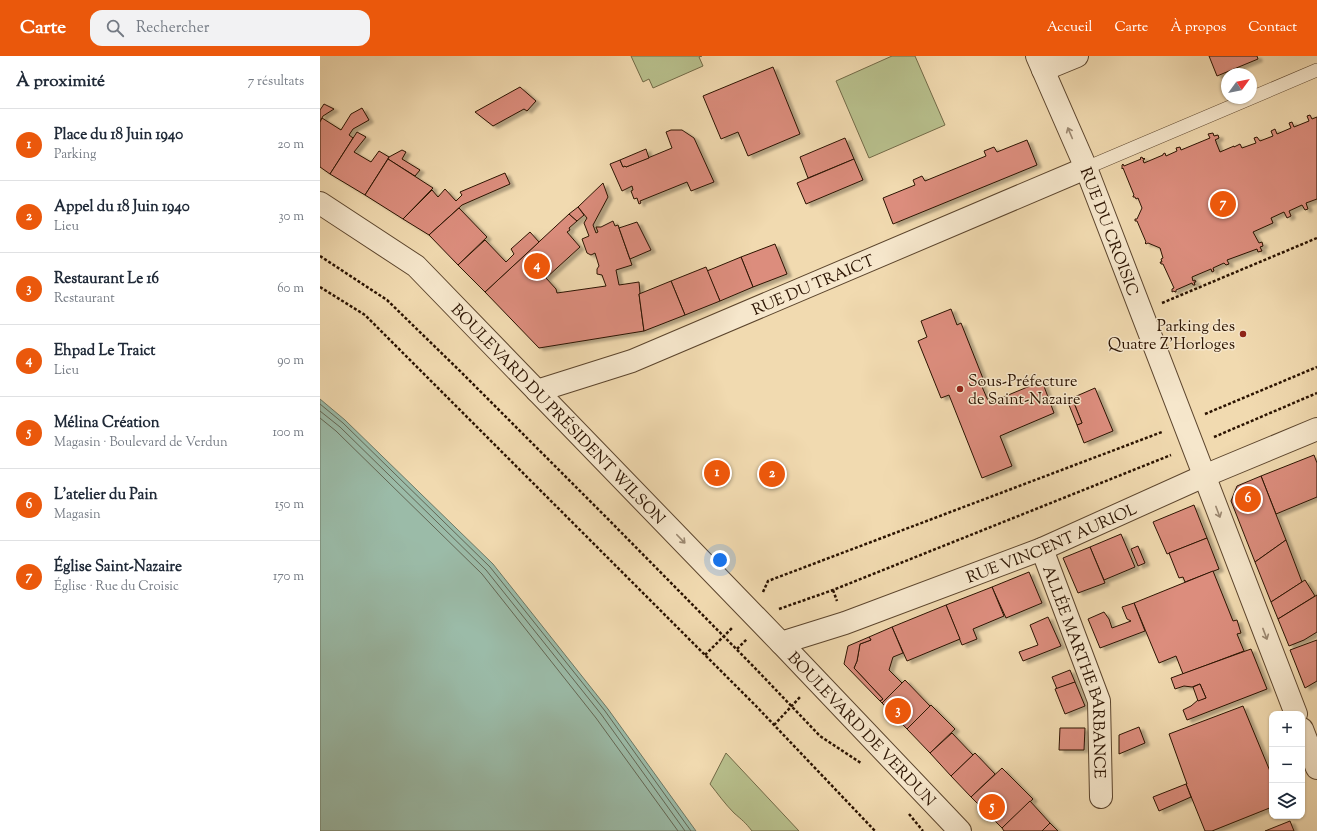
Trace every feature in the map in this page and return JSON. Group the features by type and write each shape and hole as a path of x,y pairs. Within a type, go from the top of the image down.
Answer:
{"street":[{"path":"1040,63 1077,56"},
{"name":"RUE DU CROISIC","path":"1040,63 1086,168 1295,711"},
{"name":"RUE DU TRAICT","path":"537,391 632,361 1086,168"},
{"name":"BOULEVARD DU PRÉSIDENT WILSON","path":"320,204 416,266 781,643"},
{"name":"RUE VINCENT AURIOL","path":"781,643 845,623 1042,549 1204,476 1317,429"},
{"name":"ALLÉE MARTHE BARBANCE","path":"1042,549 1098,701 1101,797"},
{"name":"BOULEVARD DE VERDUN","path":"781,643 960,831"},
{"path":"1305,737 1317,768"}],"lane":[{"path":"1086,168 1317,70"}],"path":[{"path":"1141,312 1317,238"},
{"path":"320,256 387,300 467,378 724,636 820,736 863,764"},
{"path":"320,287 365,315 774,724 875,831"},
{"path":"1204,415 1317,367"},
{"path":"777,610 833,590 1193,446 1317,393"},
{"path":"761,594 768,581 1168,429"},
{"path":"833,590 838,601"},
{"path":"704,654 738,622"},
{"path":"774,724 806,692"},
{"path":"908,814 922,831"}],"green space":[{"path":"631,56 702,56 699,57 703,66 653,88 649,79 643,82"},
{"path":"892,56 915,56 945,125 869,158 836,81"},
{"path":"726,753 799,831 752,831 731,810 710,784"}],"water":[{"path":"320,399 345,420 493,564 608,709 696,831 320,831"}],"building":[{"path":"1209,56 1257,56 1258,59 1236,68 1221,68 1221,74 1217,76"},
{"path":"773,67 800,134 748,156 738,132 721,139 703,96"},
{"path":"520,87 536,101 527,111 524,109 493,126 475,112"},
{"path":"324,104 334,109 323,116 320,122 320,110"},
{"path":"362,108 369,120 353,129 349,135 353,138 330,174 320,167 320,122 322,118 341,130 351,114"},
{"path":"1310,115 1312,119 1317,117 1317,199 1306,203 1308,209 1305,210 1302,205 1289,211 1291,216 1287,218 1284,212 1271,218 1273,223 1253,232 1259,243 1262,242 1263,246 1260,247 1262,251 1258,252 1257,249 1227,260 1229,264 1226,265 1224,263 1213,268 1214,271 1212,272 1211,269 1192,277 1193,281 1195,280 1196,282 1194,282 1195,285 1192,283 1176,290 1176,292 1172,292 1172,289 1174,288 1163,264 1160,262 1162,262 1161,259 1163,258 1160,248 1145,243 1146,242 1137,221 1135,221 1142,208 1138,198 1136,199 1133,197 1134,195 1123,168 1122,169 1122,165 1123,164 1124,166 1141,159 1140,158 1142,157 1145,159 1143,160 1144,163 1165,153 1166,156 1177,151 1176,148 1180,147 1181,150 1210,138 1208,134 1213,133 1214,136 1218,135 1219,138 1215,140 1220,152 1240,144 1242,148 1256,143 1254,138 1257,137 1260,141 1273,136 1271,131 1275,129 1277,134 1291,128 1289,123 1292,122 1294,127 1309,121 1307,116"},
{"path":"671,130 682,130 694,138 714,182 691,191 687,182 640,201 641,203 639,204 637,198 634,199 631,191 633,190 632,186 622,191 610,164 620,160 623,167 626,167 672,148 666,132"},
{"path":"357,132 366,137 354,152 371,162 379,151 389,157 365,195 330,174"},
{"path":"845,138 854,159 808,178 800,157"},
{"path":"1027,140 1037,165 893,224 883,198 915,185 913,180 922,176 925,181 986,156 984,151 994,147 997,152"},
{"path":"646,149 649,158 623,167 620,160"},
{"path":"402,150 406,152 402,159 420,170 415,176 388,159"},
{"path":"388,159 433,188 403,219 365,195"},
{"path":"854,159 863,180 806,204 797,183"},
{"path":"505,173 510,184 462,205 429,235 403,219 432,190 438,197 445,189 456,201 462,195 460,192"},
{"path":"603,183 608,197 593,225 596,233 598,232 596,227 601,227 613,221 615,226 618,225 632,265 616,270 619,285 639,282 639,294 644,331 539,348 485,292 569,214 577,221 569,228 570,230 567,232 580,247 546,278 556,289 557,293 606,286 602,275 597,274 597,269 599,266 595,253 591,255 587,253 582,239 589,236 584,223 587,218 578,207"},
{"path":"578,207 584,215 577,221 569,214"},
{"path":"459,208 487,237 458,265 429,235"},
{"path":"637,222 651,250 630,259 619,228"},
{"path":"530,232 539,242 485,292 458,265 485,240 506,262 514,254 511,249"},
{"path":"775,244 787,274 753,287 741,257"},
{"path":"741,257 753,287 720,301 707,271"},
{"path":"706,267 720,301 685,315 671,281"},
{"path":"671,281 685,315 644,331 639,294"},
{"name":"Sous-Préfecture de Saint-Nazaire","path":"951,309 957,325 961,323 984,381 980,382 989,403 1042,381 1054,413 1000,436 1012,466 982,478 949,395 941,398 918,341 927,337 921,321"},
{"path":"1095,388 1113,431 1084,443 1077,425 1082,423 1072,398"},
{"path":"1072,398 1082,423 1077,425 1067,400"},
{"path":"1314,455 1317,463 1317,497 1276,514 1261,476"},
{"path":"1261,476 1286,540 1255,562 1231,501 1237,486"},
{"path":"1194,505 1207,538 1167,554 1153,522"},
{"path":"1121,534 1135,567 1104,580 1090,547"},
{"path":"1207,538 1219,569 1185,582 1183,577 1179,578 1169,553"},
{"path":"1286,540 1302,582 1271,602 1255,562"},
{"path":"1138,546 1145,563 1138,566 1131,549"},
{"path":"1090,547 1105,583 1078,593 1063,558"},
{"path":"1213,571 1233,621 1237,620 1241,633 1237,634 1244,651 1183,674 1176,656 1159,663 1134,603"},
{"path":"1029,572 1042,603 1006,618 992,587"},
{"path":"1305,580 1315,596 1278,619 1271,602"},
{"path":"992,587 1004,616 973,629 977,639 962,645 946,605"},
{"path":"1317,595 1317,632 1304,640 1289,646 1278,619"},
{"path":"1134,603 1145,631 1100,648 1088,619 1104,612 1109,619 1112,628 1131,621 1127,619 1122,607"},
{"path":"946,605 960,639 907,661 892,627"},
{"path":"1048,617 1061,646 1023,661 1019,652 1038,645 1030,625"},
{"path":"892,627 903,653 893,657 889,670 902,683 882,703 880,701 883,699 854,668 857,661 860,644 871,640 869,637"},
{"path":"869,637 871,640 860,644 857,661 854,668 883,699 880,701 844,664 848,646"},
{"path":"1317,640 1317,681 1305,688 1290,650"},
{"path":"1251,649 1267,689 1187,720 1183,710 1198,700 1206,698 1200,684 1192,687 1184,686 1175,689 1171,678"},
{"path":"1070,670 1075,682 1057,689 1052,677"},
{"path":"905,680 930,706 907,729 882,703"},
{"path":"1075,682 1085,706 1065,714 1055,689"},
{"path":"1200,684 1206,698 1198,701 1193,687"},
{"path":"931,705 955,729 930,753 907,729"},
{"path":"1243,706 1269,769 1269,808 1212,831 1205,831 1186,784 1169,734"},
{"path":"1139,727 1145,743 1119,754 1119,735"},
{"path":"1060,728 1085,728 1084,750 1059,750"},
{"path":"952,733 973,755 951,776 930,753"},
{"path":"975,753 995,774 971,797 951,776"},
{"path":"1002,768 1033,799 1002,828 971,797"},
{"path":"1186,784 1191,797 1159,811 1153,797"},
{"path":"1030,801 1050,823 1042,831 1004,831 1002,828"},
{"path":"1290,821 1294,831 1265,831"},
{"path":"1050,823 1058,831 1042,831"}],"place":[{"name":"Église Saint-Nazaire","path":"1223,204"},
{"name":"Ehpad Le Traict","path":"537,266"},
{"name":"Parking des Quatre Z'Horloges","path":"1243,334"},
{"name":"Sous-Préfecture de Saint-Nazaire","path":"960,389"},
{"name":"Place du 18 Juin 1940","path":"717,473"},
{"name":"Appel du 18 Juin 1940","path":"772,474"},
{"name":"L'atelier du Pain","path":"1248,499"},
{"name":"Restaurant Le 16","path":"898,711"},
{"name":"Mélina Création","path":"992,807"}]}
